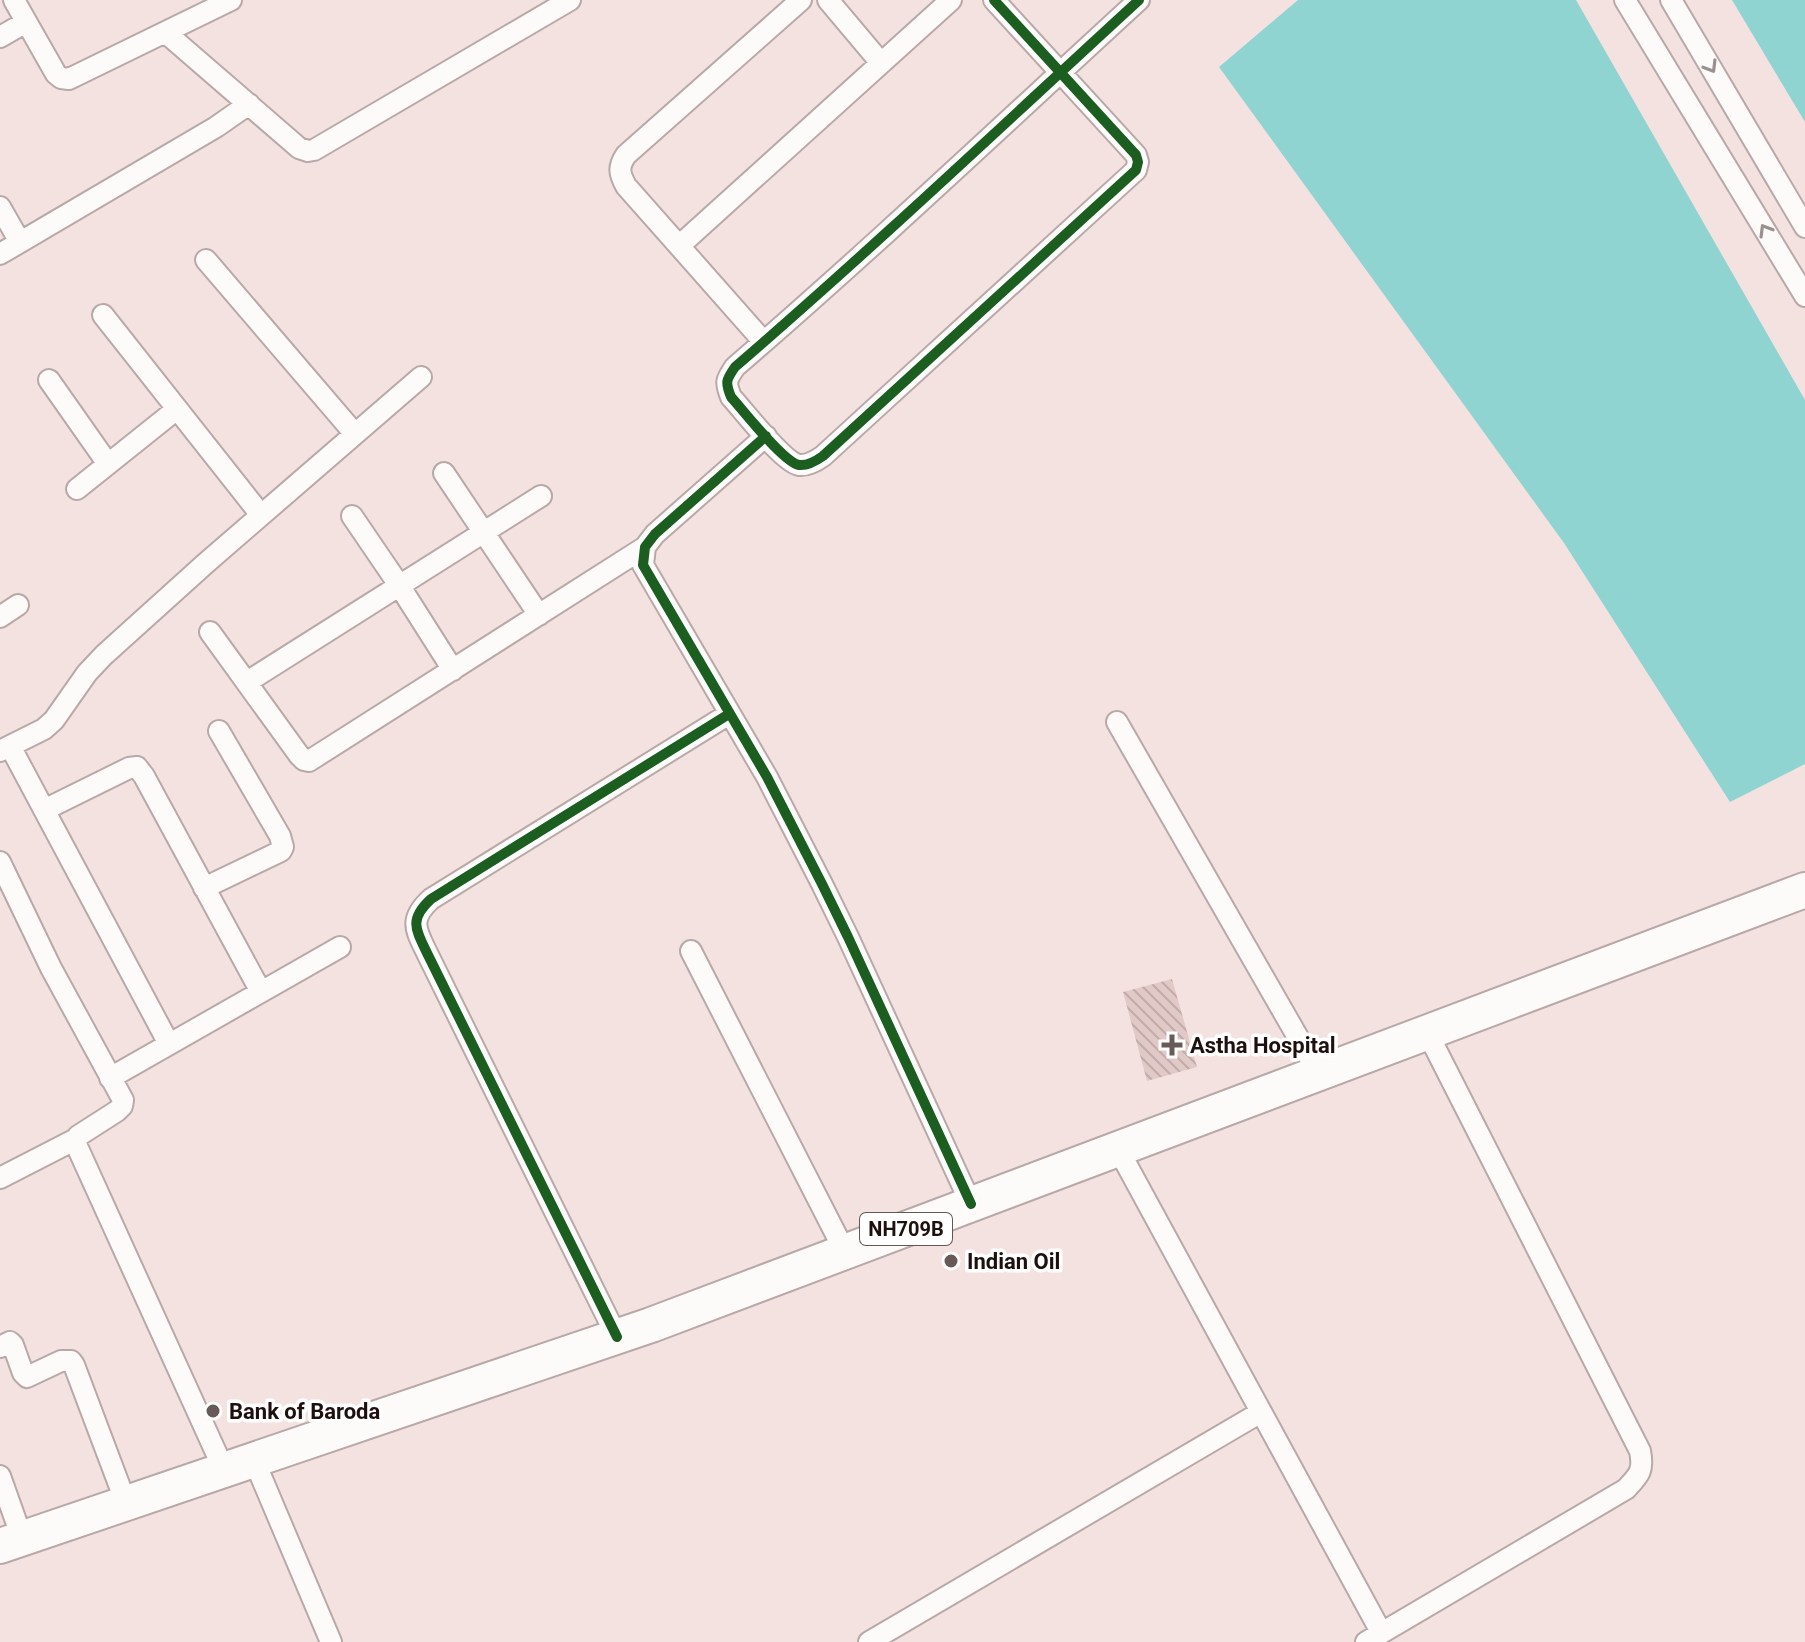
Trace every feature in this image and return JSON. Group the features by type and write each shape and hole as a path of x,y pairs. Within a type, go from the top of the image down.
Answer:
{"highway":[{"name":"NH709B","path":"11,1542 617,1337 1805,890"}],"street":[{"path":"14,0 56,74 69,79 231,0"},
{"path":"166,33 299,148 308,151 570,0"},
{"path":"764,342 626,186 619,175 620,164 626,155 801,0"},
{"path":"828,0 881,63"},
{"path":"679,246 951,0"},
{"path":"994,0 1060,72 1136,155 1136,170 823,456 799,465 785,457 731,397 727,378 735,367 959,168 1060,72 1139,0"},
{"path":"1671,0 1805,227"},
{"path":"1630,2 1805,296"},
{"path":"0,37 26,22"},
{"path":"0,254 231,118 249,104"},
{"path":"0,207 20,242"},
{"path":"206,260 355,434"},
{"path":"103,315 261,515"},
{"path":"169,1044 44,810 5,748 44,729 104,655 421,377"},
{"path":"49,380 108,464"},
{"path":"77,489 177,409"},
{"path":"210,632 299,755 309,761 645,547 655,534 766,436"},
{"path":"444,473 539,615"},
{"path":"247,682 541,496"},
{"path":"352,516 453,670"},
{"path":"645,547 643,565 648,576 767,777 848,937 971,1204"},
{"path":"617,1337 428,955 418,934 416,920 419,910 431,899 729,714"},
{"path":"1117,722 1319,1074"},
{"path":"204,888 281,851 283,847 280,836 219,731"},
{"path":"44,810 129,768 137,767 261,992"},
{"path":"0,862 51,968 123,1100 117,1111 76,1139 1,1176"},
{"path":"110,1078 340,947"},
{"path":"691,951 845,1252"},
{"path":"1118,1149 1261,1412 1374,1637 1626,1489 1639,1476 1642,1463 1640,1451 1427,1032"},
{"path":"76,1139 331,1642"},
{"path":"0,1347 10,1342 13,1345 27,1377 61,1361 71,1361 126,1503"},
{"path":"869,1642 1261,1412"},
{"path":"0,1476 11,1542"}],"water":[{"path":"1298,0 1576,0 1805,400 1805,764 1730,802 1564,543 1219,67"},
{"path":"1732,0 1805,0 1805,122"}],"building":[{"path":"1172,979 1197,1067 1147,1081 1123,992"}],"cycle path":[{"path":"994,0 1136,155 1136,170 823,456 809,464 799,465 783,455 731,397 727,381 735,367 888,231 989,139 1039,92 1089,46 1139,0"},
{"path":"766,436 655,534 645,547 643,565 767,777 822,884 971,1204"},
{"path":"617,1337 424,946 416,926 417,919 431,899 729,714"}],"place":[{"name":"Astha Hospital","path":"1172,1045"},
{"name":"Indian Oil","path":"951,1261"},
{"name":"Bank of Baroda","path":"213,1411"}]}
